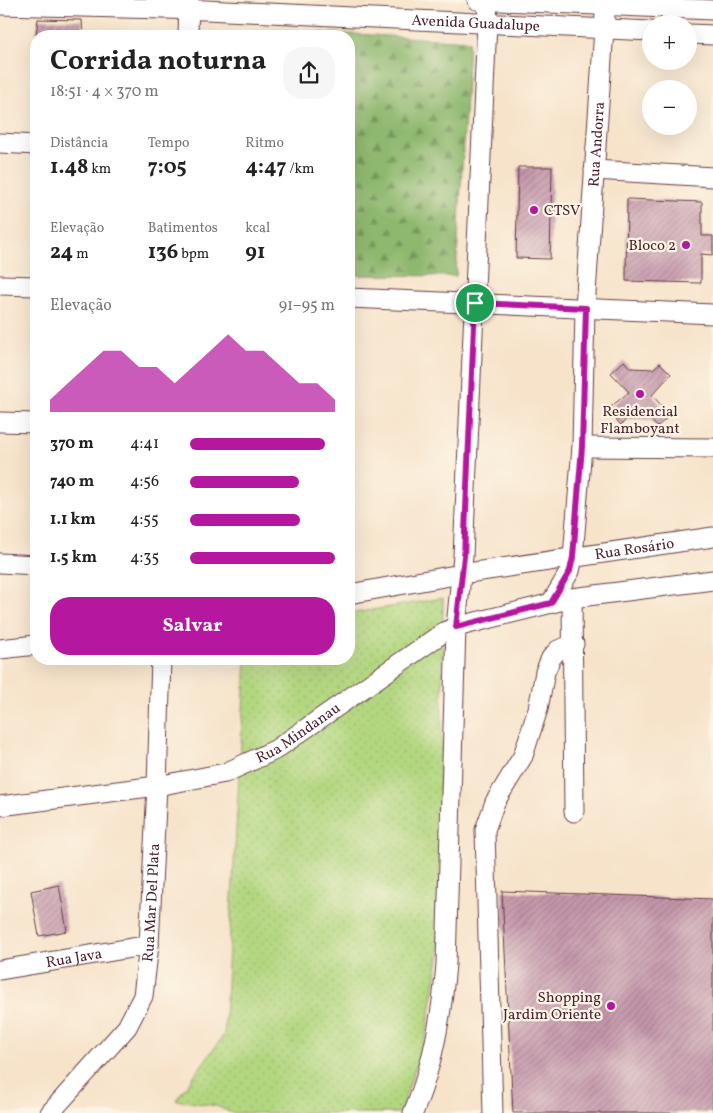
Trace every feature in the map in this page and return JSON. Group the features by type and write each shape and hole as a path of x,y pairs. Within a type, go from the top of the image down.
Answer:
{"street":[{"name":"Avenida Guadalupe","path":"475,0 605,3 713,10"},
{"path":"414,1113 434,1049 444,993 456,627 461,574 475,303 488,0"},
{"name":"Rua Andorra","path":"551,603 570,571 573,557 582,447 586,308 605,3"},
{"name":"Avenida Guadalupe","path":"0,5 189,5 642,31"},
{"path":"188,30 189,5"},
{"path":"697,34 713,35"},
{"path":"0,143 30,145"},
{"path":"594,170 713,177"},
{"path":"0,285 30,286"},
{"path":"355,298 713,314"},
{"path":"0,422 30,423"},
{"path":"582,447 713,448"},
{"name":"Rua Rosário","path":"355,593 461,574 713,536"},
{"path":"0,563 30,564"},
{"name":"Rua Mindanau","path":"0,806 157,786 225,773 275,750 444,632 456,627 572,598 713,580"},
{"path":"572,598 574,644 574,812"},
{"path":"493,1113 485,830 495,802 523,756 538,709 545,672 551,658 558,650 574,644"},
{"path":"0,649 30,646"},
{"name":"Rua Mar Del Plata","path":"50,1113 127,1027 143,996 149,945 161,665"},
{"name":"Rua Java","path":"0,970 149,945"}],"green space":[{"path":"355,34 469,41 456,276 355,275"},
{"path":"443,598 439,957 426,1036 400,1113 231,1113 217,1106 176,1100 224,1035 246,665 355,665 355,613"}],"building":[{"path":"38,19 82,20 83,30 37,30"},
{"name":"CTSV","path":"518,167 552,167 550,259 516,258"},
{"path":"627,199 702,202 702,236 713,236 713,255 701,254 701,283 626,281"},
{"name":"Residencial Flamboyant","path":"624,361 630,368 653,369 660,363 671,374 652,395 670,415 657,427 651,420 627,419 621,425 607,410 629,392 611,373"},
{"path":"59,885 67,931 39,936 31,891"},
{"name":"Shopping Jardim Oriente","path":"502,891 713,899 713,1113 513,1113"}],"place":[{"name":"CTSV","path":"534,210"},
{"name":"Bloco 2","path":"686,245"},
{"name":"Residencial Flamboyant","path":"640,394"},
{"name":"Shopping Jardim Oriente","path":"611,1006"}],"route":[{"path":"475,303 586,308 582,447 573,557 570,571 564,584 551,603 456,627 464,556 475,303"}]}
